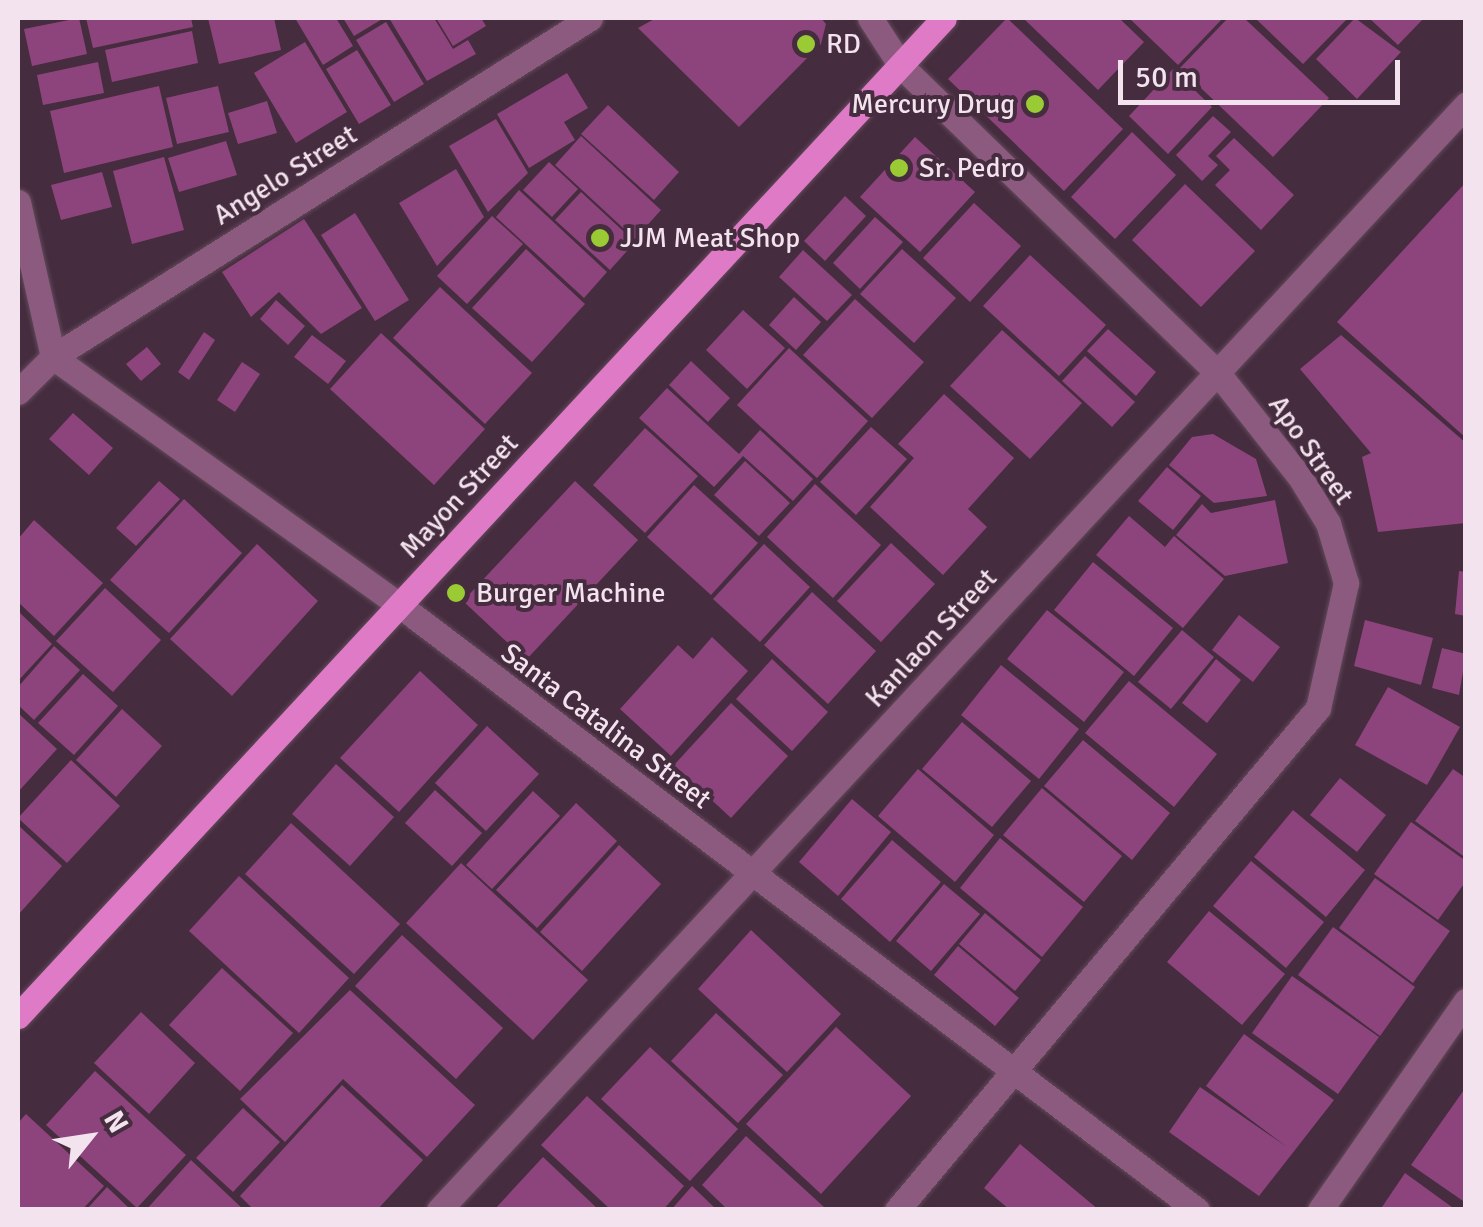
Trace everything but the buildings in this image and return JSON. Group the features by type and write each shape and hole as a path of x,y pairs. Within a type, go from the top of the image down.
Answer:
{"main road":[{"name":"Mayon Street","path":"18,1016 944,18"}],"street":[{"name":"Angelo Street","path":"18,392 53,357 590,18"},
{"name":"Apo Street","path":"870,18 902,66 1217,372 1328,522 1346,583 1318,708 897,1210"},
{"name":"Kanlaon Street","path":"439,1210 1466,105"},
{"path":"18,202 53,357"},
{"name":"Santa Catalina Street","path":"53,357 398,604 1197,1210"},
{"path":"1320,1210 1466,1001"}],"place":[{"name":"RD","path":"806,44"},
{"name":"Mercury Drug","path":"1035,104"},
{"name":"Sr. Pedro","path":"899,168"},
{"name":"JJM Meat Shop","path":"600,238"},
{"name":"Burger Machine","path":"456,593"}]}
